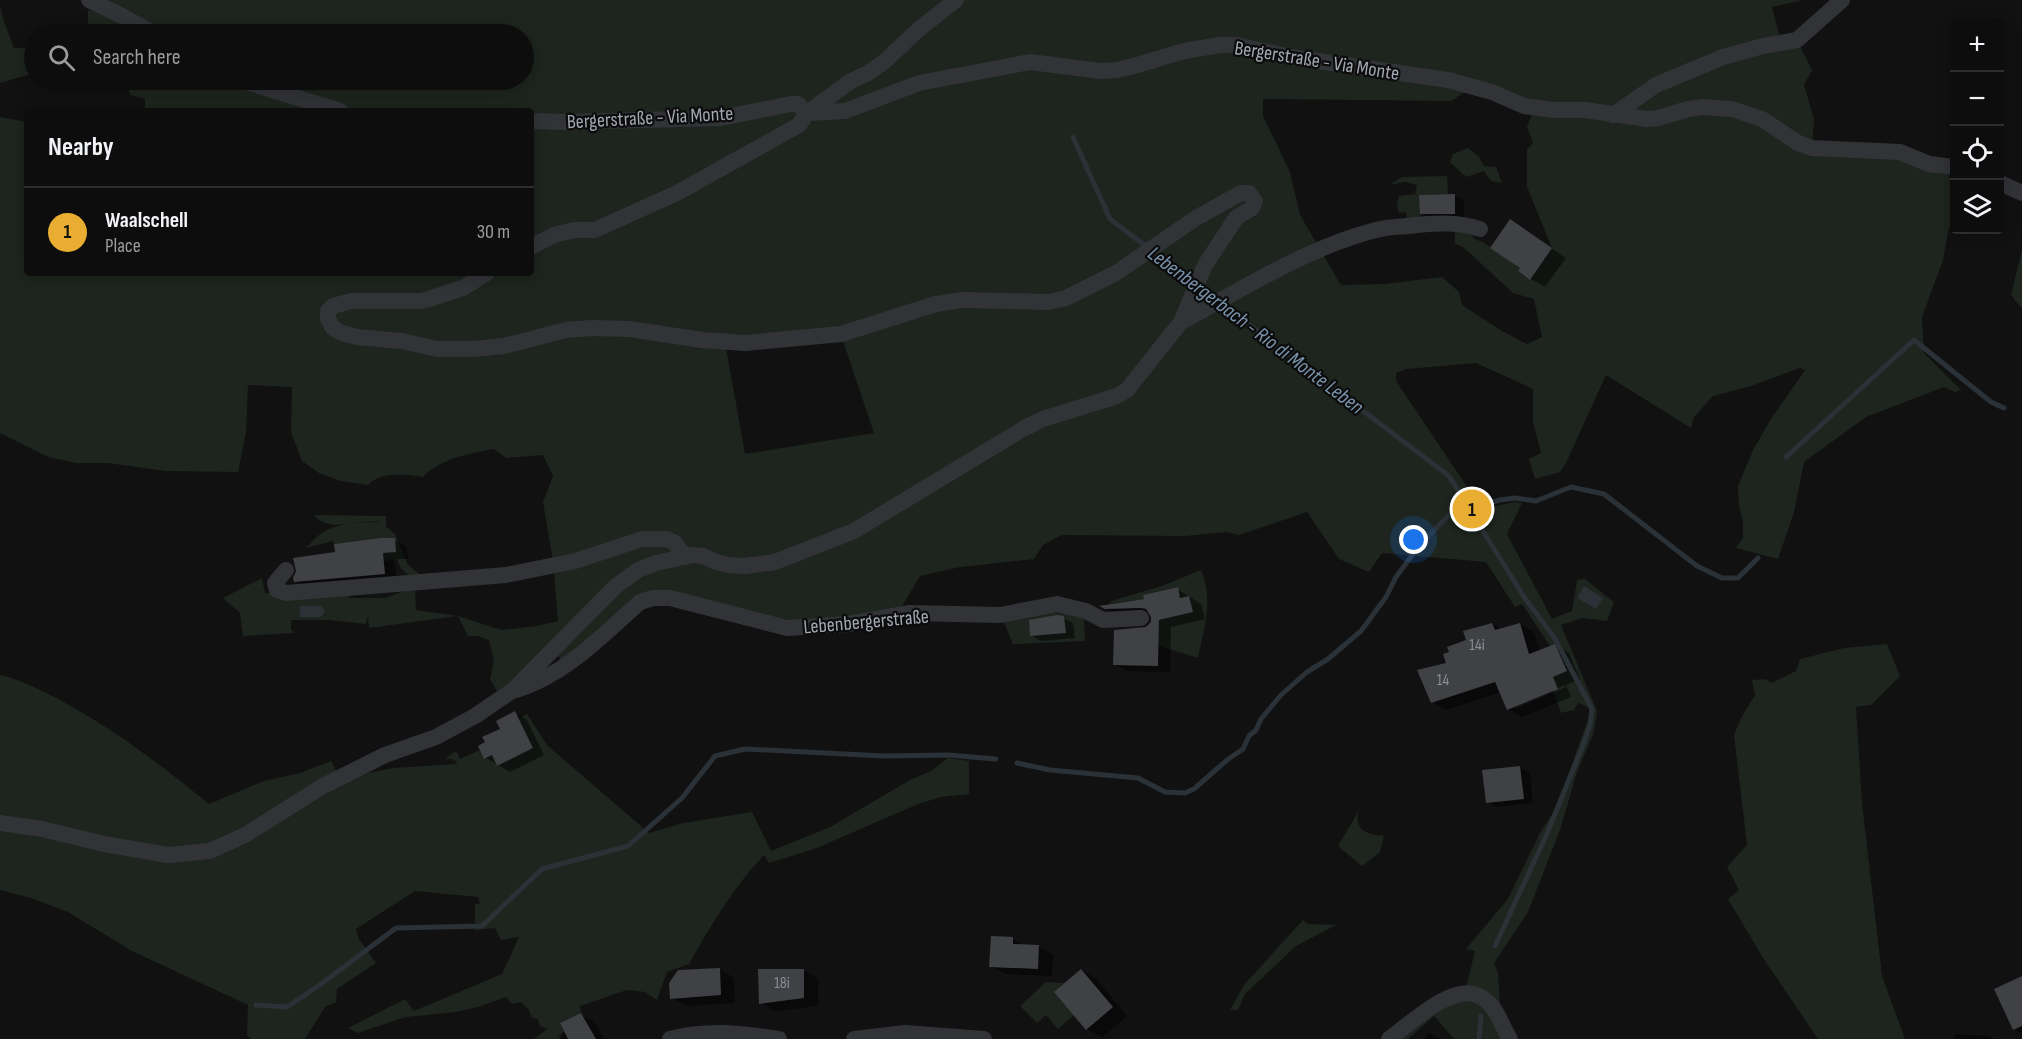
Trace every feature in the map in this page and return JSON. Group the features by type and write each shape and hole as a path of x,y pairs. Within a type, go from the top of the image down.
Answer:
{"street":[{"path":"89,0 137,24"},
{"path":"534,245 555,235 574,230 595,230 677,194 799,126 807,113 850,81 868,73 885,61 919,29 956,0"},
{"path":"1613,114 1656,85 1723,57 1797,40 1842,0"},
{"name":"Bergerstraße - Via Monte","path":"534,121 721,118 791,104 798,104 807,113 845,111 919,82 1030,62 1101,71 1117,70 1184,51 1220,45 1236,45 1291,57 1448,80 1492,92 1524,106 1553,110 1585,110 1647,119 1688,109 1716,107 1762,119 1798,143 1812,148 1900,152 1929,164 1950,167"},
{"path":"272,90 330,108"},
{"path":"2004,185 2022,193"},
{"path":"0,823 42,829 104,844 168,855 210,851 245,836 323,786 385,755 436,737 456,727 512,691 616,586 638,570 656,563 692,555 703,556 716,562 745,566 775,562 854,531 1043,419 1117,396 1127,390 1181,322 1204,265 1236,218 1252,208 1255,201 1249,193 1241,193 1196,218 1116,273 1066,298 1049,302 962,300 936,304 841,334 745,343 702,340 629,329 591,328 566,330 504,346 437,350 342,333 333,328 328,319 328,311 340,303 422,301 463,288 482,276"},
{"path":"1181,322 1298,260 1335,243 1378,229 1446,222 1480,229"},
{"path":"286,570 275,583 277,590 286,593 506,575 575,561 648,539 667,539 675,543 685,557"},
{"name":"Lebenbergerstraße","path":"512,691 565,665 640,602 653,598 670,598 787,628 848,624 910,614 1000,615 1057,604 1086,611 1103,620 1141,618"},
{"path":"1389,1039 1446,998 1465,992 1483,997 1501,1020 1510,1039"},
{"path":"670,1039 711,1032 740,1033 779,1039"},
{"path":"854,1039 905,1033 984,1039"}],"shaded area":[{"path":"103,0 1803,0 1772,7 1781,42 1797,40 1812,70 1804,85 1814,119 1812,148 1850,151 1945,167 1950,178 1950,226 1943,260 1922,317 1924,353 1961,390 1955,392 1944,387 1866,417 1804,462 1794,512 1778,559 1736,548 1743,538 1738,486 1753,450 1771,419 1805,370 1800,368 1751,386 1713,396 1694,417 1691,428 1606,375 1560,472 1535,479 1529,459 1541,453 1533,422 1533,389 1476,363 1406,369 1396,373 1396,381 1482,509 1515,502 1522,503 1507,534 1552,619 1572,611 1577,580 1585,579 1614,602 1607,621 1583,618 1561,625 1597,711 1594,732 1577,772 1560,830 1528,912 1494,963 1498,973 1501,1020 1510,1039 1454,1039 1434,1016 1408,1039 1389,1039 1465,992 1475,951 1466,949 1508,899 1540,833 1556,808 1592,709 1578,703 1574,710 1561,713 1553,691 1558,688 1553,677 1567,671 1556,644 1550,646 1522,604 1515,607 1486,562 1382,553 1369,572 1339,559 1307,512 1239,535 1227,532 1185,536 1062,535 1043,545 1034,559 960,567 920,576 898,613 814,625 664,596 562,661 551,647 498,693 490,679 494,661 489,640 468,636 458,616 501,630 558,621 553,561 543,502 553,476 543,455 506,458 494,449 447,461 423,477 402,475 380,477 368,485 341,481 319,473 302,461 291,432 292,387 248,385 246,432 238,472 166,471 107,463 76,463 48,457 0,433 0,117 24,121 24,276 534,276 534,108 145,108 145,99 130,95 129,90 534,90 534,24 88,24 88,10 120,15","holes":["1474,86 1535,107 1527,127 1533,143 1527,150 1527,187 1552,248 1530,280 1518,272 1520,268 1483,242 1474,239 1467,225 1455,223 1455,244 1463,247 1513,293 1534,299 1542,337 1527,344 1462,305 1459,292 1442,277 1385,284 1341,285 1300,215 1290,172 1263,116 1263,99 1451,101","841,335 874,433 745,454 725,342"]},
{"path":"0,5 14,48 24,48 24,76 0,83"},
{"path":"1468,148 1479,157 1484,166 1496,167 1502,183 1491,181 1484,171 1466,177 1450,162 1453,154"},
{"path":"1447,176 1448,194 1420,195 1421,217 1455,216 1455,223 1408,226 1406,212 1399,213 1397,205 1399,196 1415,194 1417,185 1405,182 1389,185 1402,177"},
{"path":"2022,250 2022,309 2011,295"},
{"path":"314,515 386,516 386,527 395,534 408,565 428,581 405,573 397,559 384,561 380,538 334,544 333,541 306,548 323,532 346,524 328,524 320,521"},
{"path":"1201,570 1207,592 1207,603 1198,658 1159,646 1159,628 1149,623 1193,612 1189,596 1180,598 1177,587 1143,595 1144,599 1109,604 1111,601 1162,586"},
{"path":"262,578 265,593 348,588 349,598 385,598 415,587 416,610 458,616 369,628 368,616 366,624 328,620 291,620 291,630 295,633 243,636 240,613 223,598"},
{"path":"1584,586 1603,598 1596,609 1577,598"},
{"path":"300,606 321,606 325,611 321,617 300,617"},
{"path":"1024,612 1084,613 1085,641 1013,644 1002,618"},
{"path":"1887,644 1900,676 1871,705 1856,707 1862,803 1882,976 1905,1039 1818,1039 1763,958 1728,899 1739,890 1727,867 1747,845 1734,735 1755,695 1752,680 1765,679 1772,683 1796,671 1800,659 1844,648"},
{"path":"0,675 38,689 99,723 155,762 209,804 264,781 300,773 331,761 338,775 362,774 394,768 456,764 457,762 452,759 445,759 456,751 460,759 480,750 485,759 492,755 497,766 533,748 519,719 527,714 547,745 649,833 683,823 752,812 771,851 830,827 910,780 931,771 948,758 969,761 969,794 941,797 918,804 817,848 769,863 764,855 723,907 689,964 667,972 657,1000 645,992 627,990 580,1006 581,1013 560,1023 564,1031 559,1036 560,1039 534,1039 547,1029 540,1026 538,1019 532,1018 529,1010 521,1002 512,1004 506,997 456,1012 406,1017 358,1033 348,1028 405,999 414,1011 502,974 519,937 501,940 495,928 475,930 475,904 480,904 478,897 415,891 356,929 359,939 376,963 337,989 336,1002 325,1007 305,1039 251,1039 247,1035 248,1005 132,951 68,912 31,898 0,890"},
{"path":"1358,812 1360,828 1372,834 1384,836 1380,852 1362,866 1338,846"},
{"path":"1303,920 1307,924 1336,925 1296,946 1245,994 1238,1010 1230,1010 1244,985"},
{"path":"1046,982 1064,983 1054,992 1074,1015 1058,1029 1046,1015 1037,1023 1020,1006"}],"building":[{"path":"1455,194 1455,214 1420,214 1419,195"},
{"path":"1510,219 1552,248 1530,280 1518,271 1520,268 1490,248"},
{"path":"395,538 396,552 383,553 385,574 294,582 296,571 293,558 335,552 334,544"},
{"path":"1178,587 1180,598 1189,596 1193,612 1159,620 1158,666 1113,665 1114,630 1146,627 1151,622 1151,617 1146,609 1105,609 1099,606 1144,599 1143,595"},
{"path":"1064,616 1066,633 1030,636 1029,620"},
{"path":"1492,623 1495,630 1520,623 1529,654 1555,644 1567,671 1553,677 1558,689 1507,710 1495,682 1431,703 1417,670 1446,663 1443,654 1449,652 1447,647 1466,640 1463,631"},
{"path":"515,711 533,748 497,766 492,755 484,759 478,746 485,742 482,737 500,729 496,721"},
{"path":"1520,766 1524,799 1486,803 1482,770"},
{"path":"991,936 1013,937 1013,944 1039,945 1038,969 989,967"},
{"path":"720,968 721,995 670,999 669,983 678,970"},
{"path":"758,969 804,969 804,998 759,1004"},
{"path":"1081,969 1113,1007 1086,1030 1054,992"},
{"path":"2022,976 2022,1026 2013,1030 1994,989"},
{"path":"581,1013 596,1039 568,1039 560,1023"}],"waterway":[{"name":"Lebenbergerbach - Rio di Monte Leben","path":"1073,137 1110,219 1449,476 1466,503"},
{"path":"1786,457 1914,340 1991,402 2004,408"},
{"path":"1017,763 1050,770 1138,778 1165,792 1185,793 1194,789 1243,749 1249,736 1256,730 1261,719 1281,695 1361,631 1419,546 1449,515 1500,500 1515,498 1536,501 1571,487 1604,494 1697,566 1722,578 1738,578 1758,558"},
{"name":"Lebenbergerbach - Rio di Monte Leben","path":"1473,515 1524,597 1554,637 1592,709 1590,725 1582,748 1546,836 1495,946"},
{"path":"256,1005 287,1007 396,928 482,926 542,869 628,846 682,798 715,756 745,749 884,756 948,755 996,759"},
{"name":"Lebenbergerbach - Rio di Monte Leben","path":"1479,1039 1481,1016"}],"place":[{"name":"Waalschell","path":"1472,509"}]}
